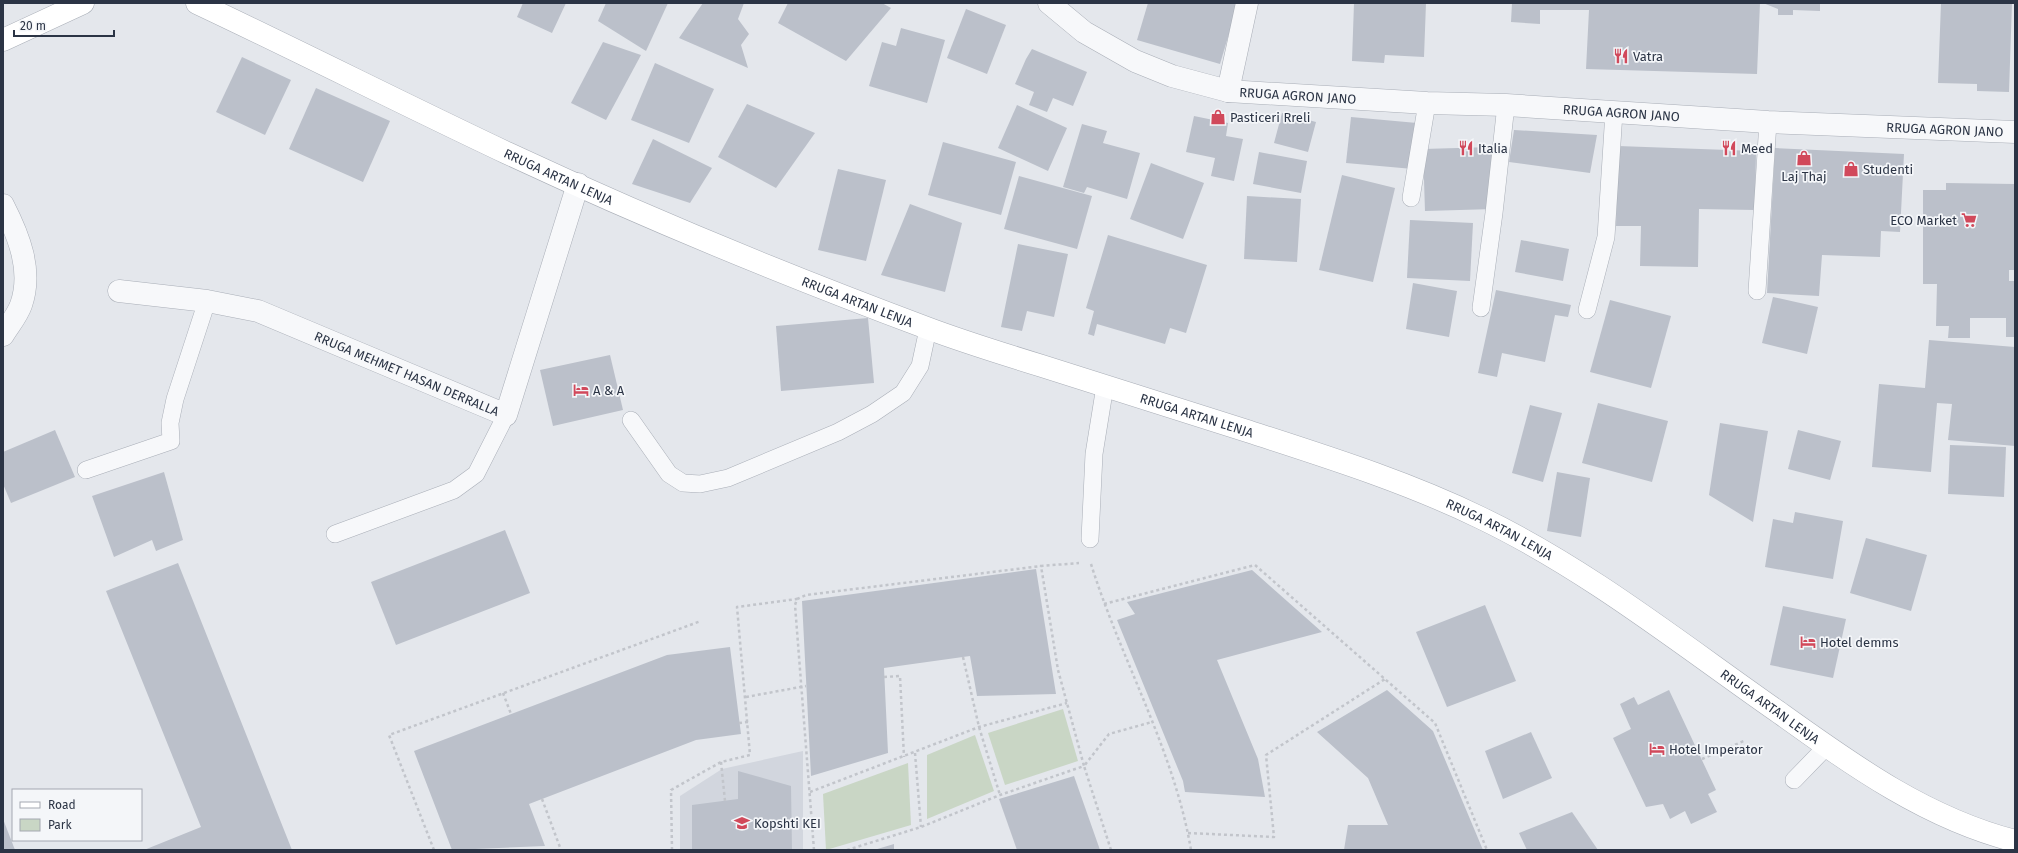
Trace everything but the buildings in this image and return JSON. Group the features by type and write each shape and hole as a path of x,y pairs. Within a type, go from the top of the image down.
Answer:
{"street":[{"path":"3,40 83,3"},
{"name":"RRUGA ARTAN LENJA","path":"197,3 508,153 675,228 928,329 1335,459 1419,491 1483,519 1556,559 1619,600 1826,746 1911,800 1938,814 1992,835 2015,841"},
{"name":"RRUGA AGRON JANO","path":"1049,3 1084,32 1135,61 1172,76 1228,91 1427,104 1506,105 1768,122 2015,132"},
{"path":"1228,91 1247,3"},
{"name":"RRUGA MEHMET HASAN DERRALLA","path":"119,291 207,301 258,311 506,415 578,184"},
{"path":"3,205 15,229 25,264 26,287 20,307 3,335"}],"lane":[{"path":"1411,198 1427,104"},
{"path":"1482,308 1506,105"},
{"path":"1587,310 1606,237 1614,112"},
{"path":"1757,291 1768,122"},
{"path":"86,470 171,441 170,423 175,399 207,301"},
{"name":"RRUGA ARTAN LENJA","path":"631,420 670,474 683,483 700,484 728,478 838,432 872,414 903,393 920,366 928,329"},
{"path":"1090,539 1094,454 1105,386"},
{"path":"335,534 454,490 476,474 506,415"},
{"path":"1794,780 1826,746"}],"path":[{"path":"1090,562 1104,604 1152,722 1170,771 1188,834 1191,850"},
{"path":"672,850 671,790 721,762 750,755 737,607 797,599 806,595 953,579 1042,566 1083,563"},
{"path":"1104,604 1255,565 1435,723 1487,850"},
{"path":"1042,566 1058,670 1066,703 1084,766 1112,850"},
{"path":"797,599 795,605 814,850"},
{"path":"434,850 389,735 701,621"},
{"path":"963,657 979,727 1000,795"},
{"path":"884,677 900,676 904,757"},
{"path":"1188,834 1274,837 1266,755 1386,680"},
{"path":"746,697 806,686"},
{"path":"503,693 511,714"},
{"path":"810,792 979,727 1066,703"},
{"path":"739,723 748,722"},
{"path":"847,850 921,827 1000,795 1084,766 1109,734 1152,722"},
{"path":"1702,759 1746,740"},
{"path":"914,753 921,827"},
{"path":"721,762 725,801"},
{"path":"542,799 561,850"}],"shaded area":[{"name":"Kopshti KEI","path":"803,751 803,850 680,850 680,796 722,769"}],"green space":[{"path":"1063,709 1078,761 1005,785 988,733"},
{"path":"975,735 994,791 927,819 927,755"},
{"path":"908,763 911,825 826,850 823,794"}],"place":[{"name":"Vatra","path":"1621,56"},
{"name":"Pasticeri Rreli","path":"1218,117"},
{"name":"Italia","path":"1466,148"},
{"name":"Meed","path":"1729,148"},
{"name":"Laj Thaj","path":"1804,158"},
{"name":"Studenti","path":"1851,169"},
{"name":"ECO Market","path":"1969,220"},
{"name":"A & A","path":"581,390"},
{"name":"Hotel demms","path":"1808,642"},
{"name":"Hotel Imperator","path":"1657,749"},
{"name":"Kopshti KEI","path":"742,823"}]}
